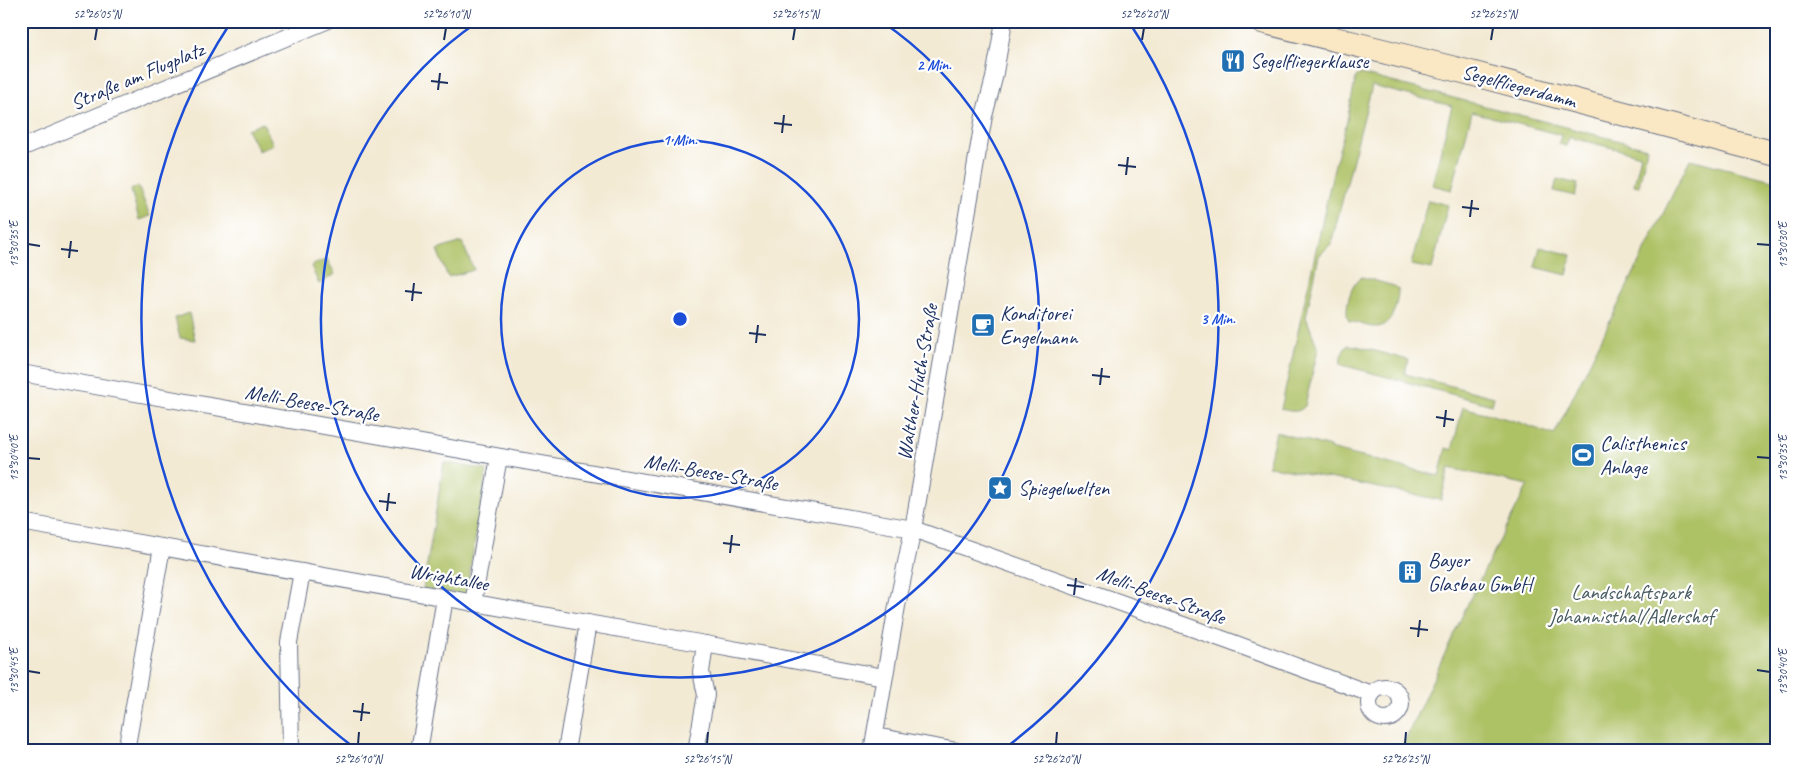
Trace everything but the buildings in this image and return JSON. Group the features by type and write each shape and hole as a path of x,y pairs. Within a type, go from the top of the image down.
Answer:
{"main road":[{"name":"Segelfliegerdamm","path":"1262,21 1463,71 1776,154"}],"street":[{"name":"Straße am Flugplatz","path":"21,148 326,21"},
{"name":"Walther-Huth-Straße","path":"874,744 884,677 913,529 984,116 994,78 1004,21"},
{"name":"Melli-Beese-Straße","path":"21,373 913,529 1371,694"},
{"path":"473,603 499,457"},
{"name":"Wrightallee","path":"21,522 884,677"},
{"path":"126,751 162,547"},
{"path":"291,751 289,642 302,572"},
{"path":"419,751 446,598"},
{"path":"566,751 588,623"},
{"path":"696,751 706,695 701,672 705,644"},
{"path":"874,744 957,751"}],"green space":[{"path":"1361,74 1647,148 1639,186 1634,185 1641,155 1569,137 1566,146 1559,144 1561,135 1472,112 1452,190 1432,185 1452,106 1372,86 1331,244 1319,256 1306,317 1318,349 1305,406 1297,411 1281,409 1334,168 1346,125 1356,77"},
{"path":"263,123 273,144 259,151 247,129"},
{"name":"Landschaftspark Johannisthal/Adlershof","path":"1690,159 1776,181 1776,745 1773,751 1400,751 1470,599 1528,485 1449,468 1441,500 1268,466 1276,432 1330,447 1330,449 1439,476 1446,448 1452,450 1463,407 1518,422 1554,435"},
{"path":"1557,179 1578,184 1575,196 1554,191"},
{"path":"138,186 150,216 139,220 131,190"},
{"path":"1428,200 1448,205 1432,269 1411,265"},
{"path":"462,242 474,270 448,277 437,250"},
{"path":"1540,247 1572,255 1567,275 1535,267"},
{"path":"327,259 335,274 319,284 311,266"},
{"path":"1362,277 1394,286 1398,289 1393,313 1387,323 1382,326 1376,327 1349,321 1347,311 1351,290"},
{"path":"189,313 195,340 180,338 175,318"},
{"path":"1348,345 1408,360 1405,374 1494,397 1492,405 1342,365 1342,355"},
{"path":"444,462 487,470 466,595 423,589"}],"place":[{"name":"Segelfliegerklause","path":"1233,61"},
{"name":"Konditorei Engelmann","path":"983,325"},
{"name":"Calisthenics Anlage","path":"1583,455"},
{"name":"Spiegelwelten","path":"1000,488"},
{"name":"Bayer Glasbau GmbH","path":"1410,572"}]}
